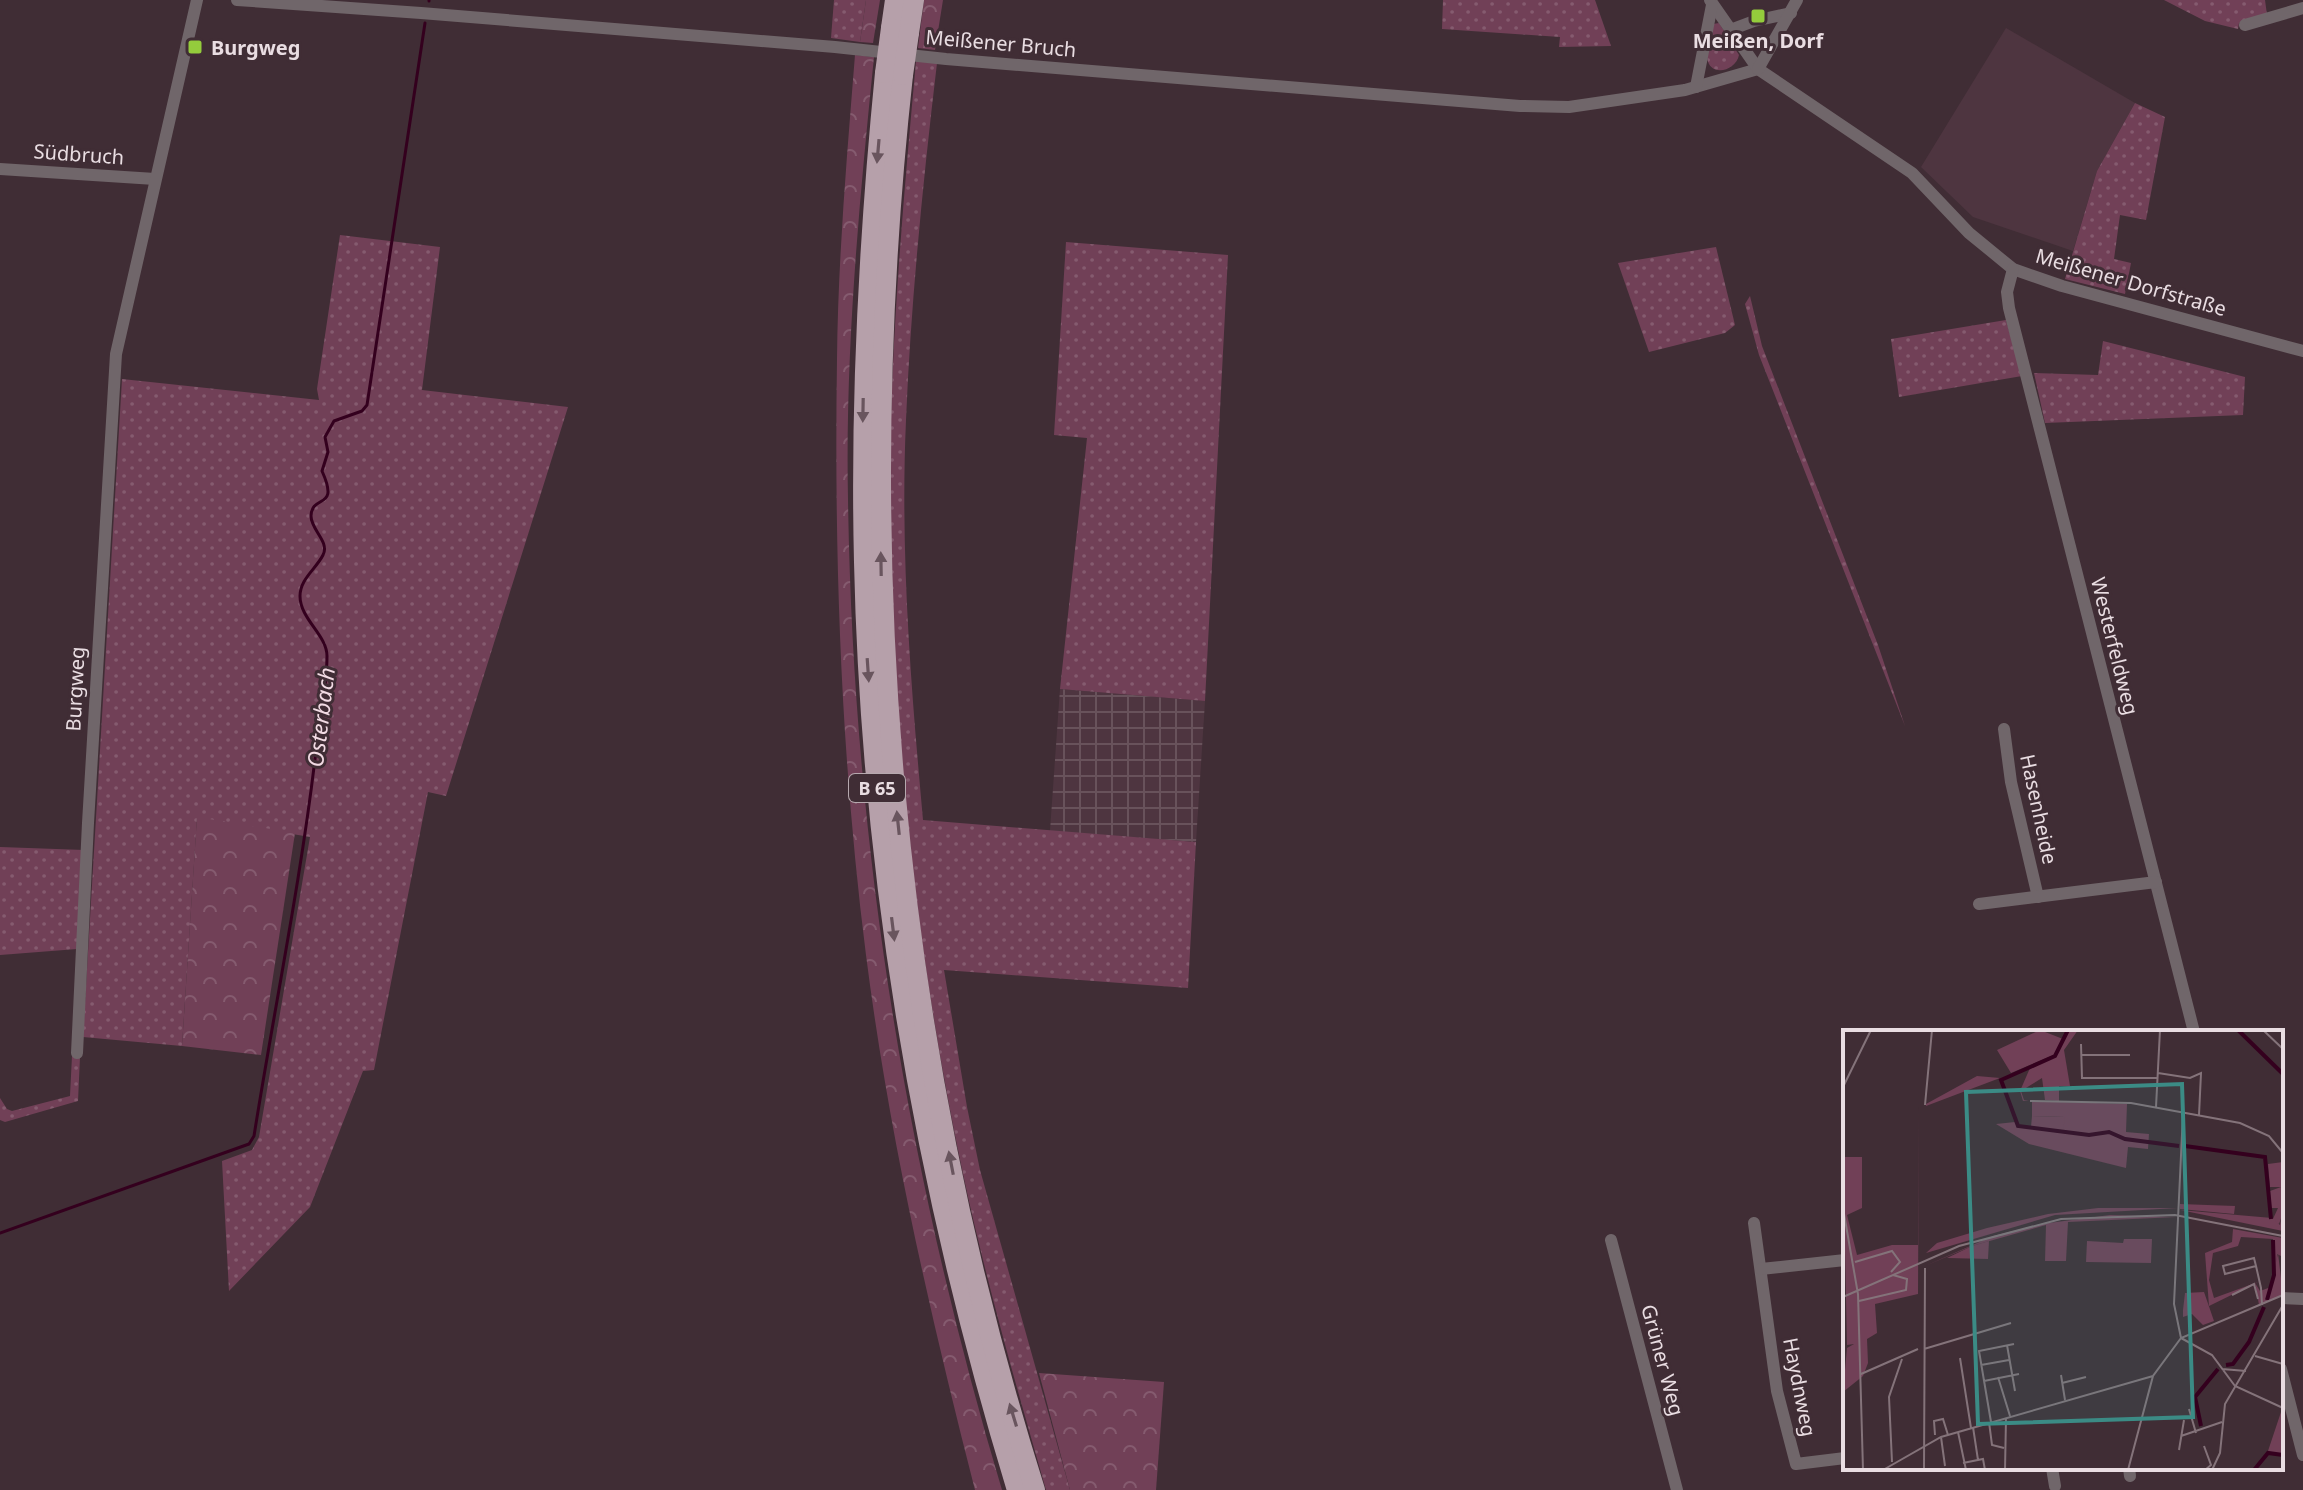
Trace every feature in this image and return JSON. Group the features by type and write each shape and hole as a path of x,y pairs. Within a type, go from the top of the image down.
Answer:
{"highway":[{"name":"B 65","path":"895,0 900,30 870,252 863,422 864,575 875,770 898,967 932,1159 991,1404 1017,1490"},
{"name":"B 65","path":"900,30 914,0"},
{"name":"B 65","path":"894,74 880,443 883,612 893,769 915,964 950,1156 988,1323 1035,1490"}],"street":[{"name":"Burgweg","path":"77,1053 116,354 197,0"},
{"name":"Meißener Bruch","path":"237,0 437,14 1520,106 1569,107 1696,87 1758,69"},
{"path":"1758,69 1797,0"},
{"name":"Meißener Dorfstraße","path":"1696,87 1711,2"},
{"name":"Meißener Dorfstraße","path":"1711,2 1758,69 1912,173 1969,233 2013,269 2062,286 2303,351"},
{"path":"2245,25 2303,8"},
{"path":"1730,30 1791,13"},
{"name":"Südbruch","path":"0,169 155,179"},
{"name":"Westerfeldweg","path":"2013,269 2007,292 2009,308 2193,1030"},
{"name":"Hasenheide","path":"2004,729 2011,782 2038,897"},
{"path":"1979,904 2156,882"},
{"name":"Haydnweg","path":"1754,1223 1777,1391 1796,1464 1843,1458"},
{"name":"Grüner Weg","path":"1611,1240 1677,1490"},
{"path":"1761,1269 1843,1260"},
{"path":"2283,1298 2303,1299"},
{"path":"2285,1402 2298,1416 2303,1455"},
{"path":"2052,1470 2055,1486"}],"shaded area":[{"path":"2006,28 2135,103 2097,171 2073,251 1973,217 1921,167"},
{"path":"1060,689 1205,701 1196,842 1050,831"}],"green space":[{"path":"834,0 866,0 860,42 831,38"},
{"path":"866,0 880,0 873,43 860,42"},
{"path":"924,0 943,0 935,50 918,48"},
{"path":"1443,0 1595,0 1611,46 1559,47 1560,37 1442,29"},
{"path":"2164,0 2265,0 2267,15 2239,23 2238,29 2205,21"},
{"path":"1719,23 1739,55 1733,65 1723,70 1713,68 1707,58 1713,24"},
{"path":"855,55 874,57 858,223 848,445 852,626 873,876 890,1000 912,1123 938,1246 1002,1490 975,1490 942,1358 886,1090 857,881 841,658 836,434 839,284"},
{"path":"916,61 937,63 914,286 904,520 914,720 923,820 1196,842 1188,988 944,970 980,1170 1070,1490 1046,1490 981,1254 933,1014 911,851 896,688 890,467 897,293"},
{"path":"2135,103 2165,117 2146,220 2120,215 2114,259 2131,263 2125,294 2065,279 2097,171"},
{"path":"340,235 440,247 422,390 568,407 446,796 428,792 374,1070 363,1071 310,1207 229,1291 222,1161 252,1150 259,1137 310,837 197,818 182,1046 83,1037 122,379 319,400 317,389"},
{"path":"1066,242 1228,255 1205,701 1060,689 1087,438 1054,435"},
{"path":"1716,247 1735,325 1725,333 1649,352 1618,263"},
{"path":"1750,296 1762,346 1878,645 1905,726 1759,355 1745,304"},
{"path":"2006,320 2022,376 1899,397 1891,339"},
{"path":"2103,341 2245,377 2243,415 2045,423 2034,373 2098,375"},
{"path":"197,817 295,833 261,1055 182,1046"},
{"path":"0,847 84,850 77,949 0,955"},
{"path":"72,1056 80,1057 78,1101 5,1122 0,1120 0,1098 12,1111 70,1096"},
{"path":"1039,1373 1164,1382 1156,1490 1070,1490"}],"waterway":[{"name":"Osterbach","path":"0,1233 249,1144 254,1136 302,853 326,682 326,648 304,612 300,596 303,584 324,550 312,521 312,509 327,497 328,492 322,471 328,452 325,437 334,421 362,411 367,405 425,23"}],"place":[{"name":"Meißen, Dorf","path":"1758,16"},
{"name":"Burgweg","path":"195,47"}]}
